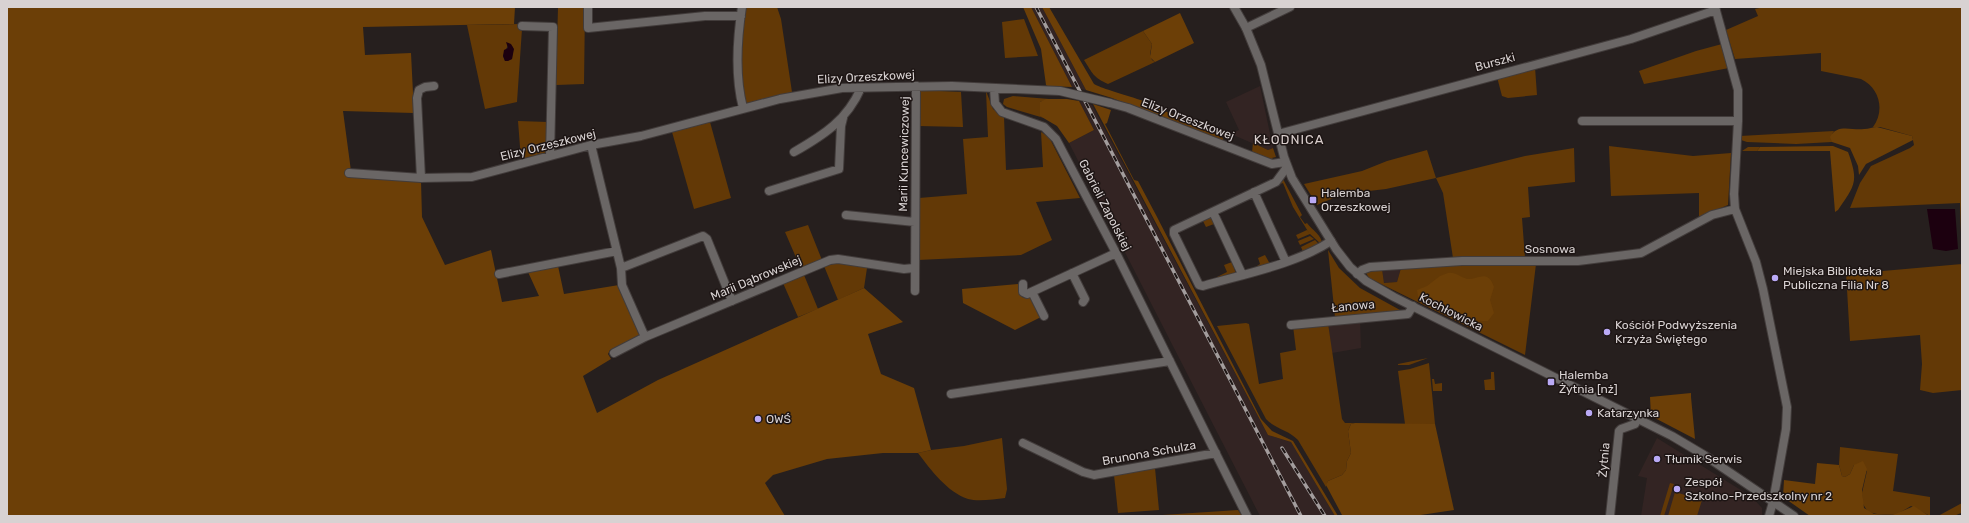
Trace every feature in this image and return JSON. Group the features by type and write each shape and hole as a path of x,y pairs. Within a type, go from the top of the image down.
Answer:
{"street":[{"path":"588,7 588,28 705,16 741,16"},
{"path":"742,7 739,56 740,95 743,108"},
{"name":"Kochłowicka","path":"1234,7 1246,28 1262,68 1286,165 1296,186 1331,241 1343,259 1357,274 1370,283 1414,306 1638,418 1704,455 1794,516"},
{"path":"1246,28 1290,7"},
{"path":"1715,8 1737,85 1738,120 1734,194 1735,209 1756,262 1763,289 1787,408 1786,429 1773,502 1769,516"},
{"name":"Burszki","path":"1278,134 1631,39 1715,8"},
{"path":"522,26 553,27 550,156"},
{"path":"421,178 417,98 419,90 425,87 434,86"},
{"name":"Elizy Orzeszkowej","path":"349,173 421,178 472,177 591,145 641,136 743,108 812,92 916,86 1060,91 1128,108 1272,164 1286,165"},
{"name":"Marii Kuncewiczowej","path":"915,291 916,86"},
{"path":"769,191 839,169 841,126 843,118 861,88"},
{"name":"Gabrieli Zapolskiej","path":"994,88 995,102 1002,112 1044,127 1056,139 1116,253 1247,516"},
{"path":"794,152 810,143 843,118"},
{"path":"1582,122 1738,120"},
{"path":"591,145 621,268 622,285 645,337"},
{"path":"1286,165 1276,182 1176,229 1174,234 1200,286 1286,262 1317,251 1331,241"},
{"path":"1254,192 1286,262"},
{"name":"Sosnowa","path":"1357,274 1370,267 1462,261 1578,261 1641,253 1705,218 1735,209"},
{"path":"1213,212 1242,274"},
{"name":"Marii Kuncewiczowej","path":"846,215 915,222"},
{"path":"621,268 703,236 707,239 732,301"},
{"path":"499,274 617,251"},
{"path":"1023,284 1025,294 1032,292 1116,253"},
{"name":"Marii Dąbrowskiej","path":"614,353 645,337 830,260 838,259 904,269 914,268"},
{"path":"1072,273 1085,299 1083,302"},
{"path":"1032,292 1044,316"},
{"name":"Łanowa","path":"1291,325 1408,314 1414,306"},
{"path":"951,394 1170,362"},
{"name":"Żytnia","path":"1610,516 1619,431 1635,424 1638,418"},
{"name":"Brunona Schulza","path":"1023,443 1083,472 1094,475 1216,453"}],"shaded area":[{"path":"7,7 515,7 514,24 363,27 365,55 411,53 414,113 343,111 351,171 421,181 422,217 445,265 491,250 502,302 539,296 528,272 558,266 564,294 619,285 641,336 610,350 608,354 611,359 583,376 597,413 658,380 864,288 903,322 868,334 881,374 914,388 931,450 918,453 883,453 827,459 773,475 765,483 785,516 7,516"},
{"path":"558,7 585,7 584,84 556,85"},
{"path":"745,7 777,7 781,19 792,92 745,104 741,68"},
{"path":"1023,7 1031,7 1072,87 1046,85 1041,49"},
{"path":"1031,7 1042,7 1086,90 1072,87"},
{"path":"1042,7 1049,7 1094,84 1150,103 1161,108 1173,119 1168,120 1112,98 1086,90"},
{"path":"1764,7 1962,7 1962,264 1960,203 1850,208 1860,183 1871,166 1914,145 1912,136 1880,127 1873,127 1879,114 1879,100 1873,88 1861,79 1821,71 1821,53 1735,59 1726,30 1758,16 1755,9"},
{"path":"1180,13 1194,43 1155,62 1150,57 1152,44 1143,31"},
{"path":"1024,19 1038,56 1005,58 1002,22"},
{"path":"520,24 522,29 517,102 485,109 467,25","holes":["508,45 513,47 512,59 505,61 503,56"]},
{"path":"1143,31 1152,44 1150,54 1152,60 1155,62 1108,84 1094,75 1084,60"},
{"path":"506,42 511,44 514,49 512,59 508,61 505,61 503,56 504,50 508,48"},
{"path":"1722,44 1729,68 1644,84 1639,71 1696,51"},
{"path":"1535,67 1537,95 1508,98 1502,96 1497,77"},
{"path":"1260,86 1273,148 1268,150 1231,134 1239,130 1226,102"},
{"path":"920,90 961,92 963,127 919,126"},
{"path":"986,91 993,109 1004,117 1006,170 1043,167 1041,132 1049,137 1080,198 1036,202 1052,240 1021,255 918,260 919,198 967,194 963,139 988,137"},
{"path":"1013,96 1049,99 1040,102 1040,116 1044,118 1007,107 1003,104 1004,99"},
{"path":"1046,99 1067,99 1079,101 1094,130 1069,143 1057,126 1040,116 1040,102"},
{"path":"1079,101 1092,105 1268,435 1291,442 1335,516 1260,516 1069,143 1094,130"},
{"path":"1093,104 1111,110 1107,123 1105,124 1134,180 1138,181 1156,215 1261,419 1272,431 1293,441 1338,516 1335,516 1291,442 1268,435"},
{"path":"1168,112 1222,137 1224,141 1168,120 1171,120 1172,115"},
{"path":"518,121 548,122 547,152 521,160"},
{"path":"710,122 731,198 694,209 672,132"},
{"path":"1877,127 1912,136 1913,140 1866,164 1859,175 1858,166 1850,148 1832,142 1830,137 1837,130 1841,129 1868,129"},
{"path":"1834,131 1832,134 1832,142 1796,144 1747,142 1741,140 1740,136"},
{"path":"1253,143 1268,150 1273,148 1276,157 1272,158 1274,160 1252,152"},
{"path":"1609,146 1693,156 1731,153 1728,205 1699,217 1699,193 1611,196"},
{"path":"1833,146 1848,152 1854,177 1852,189 1838,210 1835,212 1830,151 1757,151 1760,147"},
{"path":"1748,147 1760,147 1757,151 1742,151"},
{"path":"1574,148 1575,182 1528,187 1530,217 1522,218 1525,258 1453,258 1443,193 1436,178 1525,156"},
{"path":"1427,150 1436,178 1386,189 1343,194 1317,205 1304,184 1362,171 1387,161"},
{"path":"1283,179 1302,215 1300,217 1305,224 1307,223 1319,236 1322,245 1310,234 1298,239 1296,235 1307,230 1309,233 1293,207 1283,183 1275,186"},
{"path":"1927,209 1955,209 1958,249 1946,251 1933,249"},
{"path":"1209,218 1211,218 1214,224 1206,227 1203,221 1193,225"},
{"path":"808,225 822,260 801,269 785,232"},
{"path":"1310,236 1314,239 1300,245 1298,241"},
{"path":"1315,240 1320,245 1304,254 1301,247"},
{"path":"1328,250 1339,268 1360,288 1400,310 1396,313 1335,317"},
{"path":"1265,255 1270,264 1251,270 1260,264 1258,258"},
{"path":"840,262 867,268 864,288 838,300 824,266"},
{"path":"1232,262 1236,274 1218,279 1217,277 1227,272 1224,265"},
{"path":"1536,264 1525,355 1369,278 1366,273 1371,270 1382,269 1384,283 1397,282 1401,268"},
{"path":"1962,264 1962,390 1933,393 1920,390 1922,364 1920,335 1850,341 1846,272 1860,273"},
{"path":"1401,268 1397,282 1384,283 1382,269"},
{"path":"1448,273 1456,274 1467,279 1485,276 1492,281 1494,287 1490,300 1494,313 1488,321 1468,318 1441,305 1426,302 1418,297 1417,290 1427,286 1440,276"},
{"path":"804,275 818,309 798,317 783,283"},
{"path":"1018,284 1022,297 1025,298 1031,296 1041,317 1015,330 963,303 962,289"},
{"path":"1360,319 1361,348 1332,353 1328,323"},
{"path":"1328,323 1342,419 1345,423 1355,423 1351,424 1348,431 1351,453 1347,461 1346,470 1342,475 1328,481 1326,487 1298,440 1266,419 1217,326 1249,324 1259,384 1283,379 1280,353 1296,350 1293,326"},
{"path":"1428,358 1409,365 1398,365 1398,364"},
{"path":"1429,363 1435,424 1405,424 1398,371"},
{"path":"1491,372 1494,372 1495,390 1485,390 1484,380 1491,379"},
{"path":"1432,379 1434,379 1435,384 1442,383 1442,391 1433,391"},
{"path":"1691,393 1695,439 1651,416 1650,397"},
{"path":"1351,424 1435,424 1454,510 1414,516 1342,515 1326,485 1328,481 1342,475 1346,470 1347,461 1351,453 1348,431"},
{"path":"1002,438 1007,489 1005,498 977,500 960,496 940,480 918,453 964,446"},
{"path":"1657,438 1752,497 1762,508 1762,516 1641,516 1647,478 1638,476"},
{"path":"1840,447 1898,454 1893,491 1930,497 1930,516 1911,506 1896,515 1868,512 1863,504 1862,493 1867,471 1854,465 1850,474 1845,477 1842,476 1839,465"},
{"path":"1863,461 1867,469 1862,490 1864,508 1874,514 1893,515 1914,506 1929,516 1810,516 1783,497 1784,480 1815,484 1817,463 1839,465 1842,476 1845,477 1850,474 1854,465"},
{"path":"1155,468 1159,510 1118,513 1114,475"},
{"path":"1670,483 1674,484 1664,516 1660,516"},
{"path":"1675,492 1702,500 1697,516 1668,516"},
{"path":"1962,503 1961,513 1954,516 1938,516"},
{"path":"1238,510 1242,516 1147,516"}],"railway":[{"path":"1036,7 1301,516"},
{"path":"1282,448 1325,516"}],"place":[{"name":"Halemba Orzeszkowej","path":"1313,200"},
{"name":"Miejska Biblioteka Publiczna Filia Nr 8","path":"1775,278"},
{"name":"Kościół Podwyższenia Krzyża Świętego","path":"1607,332"},
{"name":"Halemba Żytnia [nż]","path":"1551,382"},
{"name":"Katarzynka","path":"1589,413"},
{"name":"OWŚ","path":"758,419"},
{"name":"Tłumik Serwis","path":"1657,459"},
{"name":"Zespół Szkolno-Przedszkolny nr 2","path":"1677,489"}],"district":[{"name":"KŁODNICA","path":"1289,139"}]}
